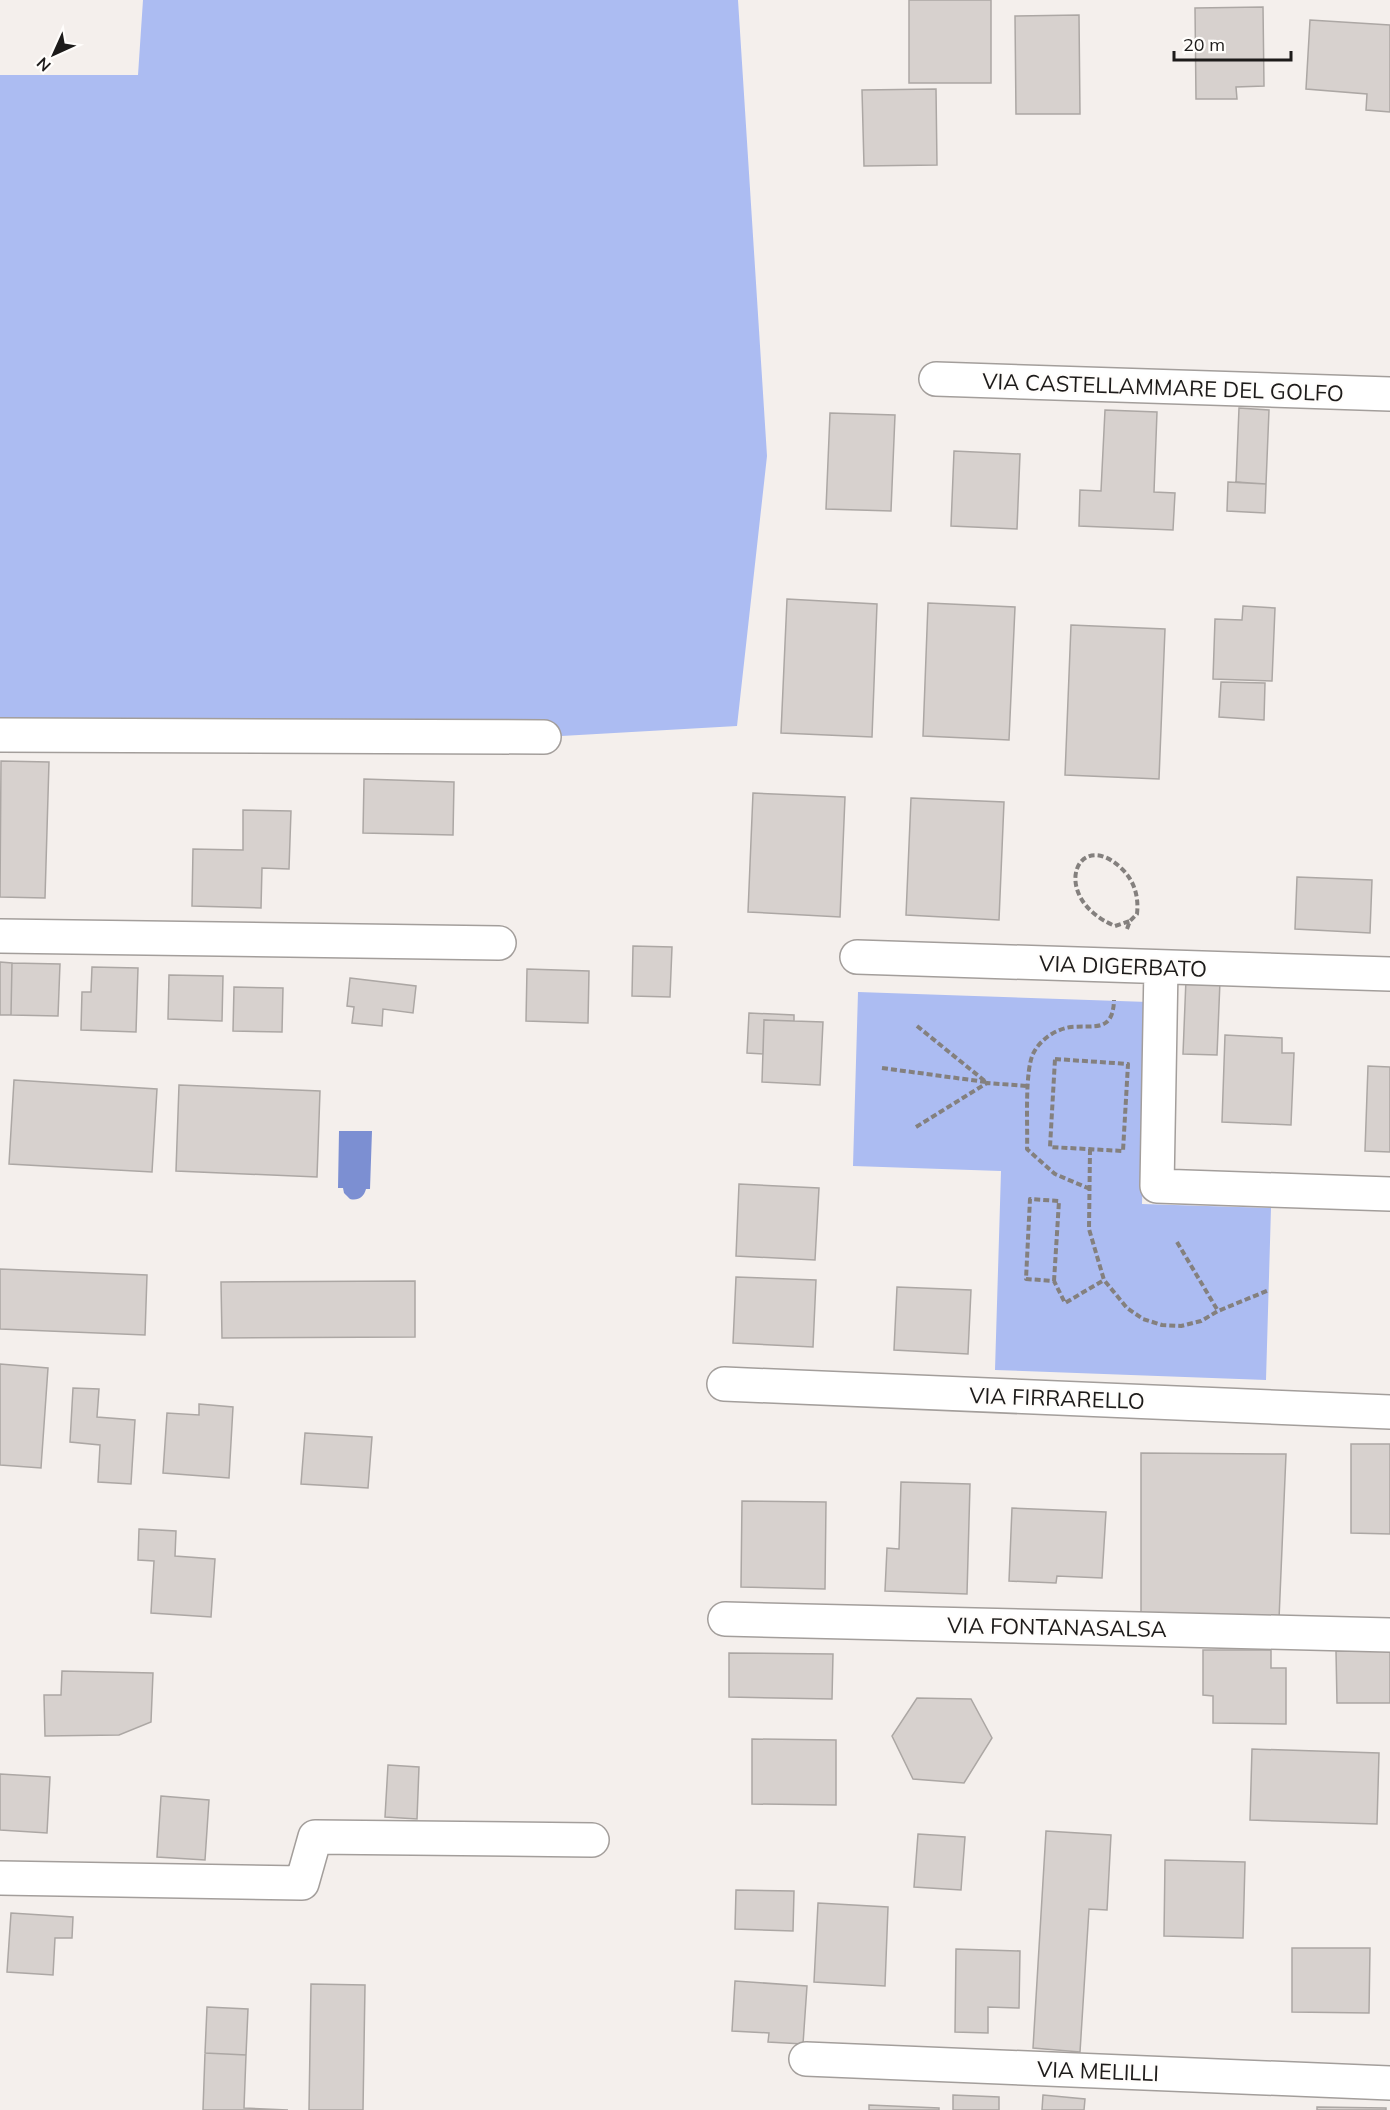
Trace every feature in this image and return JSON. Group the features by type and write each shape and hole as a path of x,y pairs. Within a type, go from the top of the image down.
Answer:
{"lane":[{"name":"VIA CASTELLAMMARE DEL GOLFO","path":"936,379 1390,394"},
{"path":"0,735 544,737"},
{"path":"0,936 499,943"},
{"name":"VIA DIGERBATO","path":"857,957 1390,974"},
{"path":"1161,967 1157,1186 1390,1194"},
{"name":"VIA FIRRARELLO","path":"724,1384 1390,1412"},
{"name":"VIA FONTANASALSA","path":"724,1619 1390,1635"},
{"path":"0,1878 302,1883 315,1837 592,1840"},
{"name":"VIA MELILLI","path":"806,2059 1390,2083"}],"path":[{"path":"1100,855 1108,857 1129,875 1138,898 1137,914 1130,921 1114,926 1099,920 1084,904 1074,880 1078,865 1085,859 1100,855"},
{"path":"1090,1189 1055,1174 1027,1149 1028,1066 1043,1039 1056,1031 1071,1027 1094,1028 1108,1020 1113,1013 1114,1005 1114,966"},
{"path":"917,1026 987,1083"},
{"path":"1055,1059 1128,1064 1123,1151 1090,1149 1050,1147 1055,1059"},
{"path":"882,1068 987,1083 1028,1086"},
{"path":"916,1127 987,1083"},
{"path":"1090,1149 1089,1230 1104,1280 1127,1308 1143,1319 1162,1325 1181,1326 1201,1321 1218,1311 1269,1290"},
{"path":"1054,1281 1026,1279 1030,1199 1059,1201 1054,1281 1065,1303 1104,1280"},
{"path":"1177,1242 1218,1311"}],"shaded area":[{"path":"143,0 738,0 767,456 737,726 544,737 0,735 0,75 138,75"},
{"path":"858,992 1148,1002 1142,1204 1271,1208 1266,1380 995,1370 1001,1171 853,1166"},
{"path":"339,1131 372,1131 370,1189 366,1189 358,1199 350,1199 344,1193 343,1188 338,1188"}],"building":[{"path":"909,0 991,0 991,83 909,83"},
{"path":"1263,7 1264,86 1236,87 1237,99 1196,99 1195,8"},
{"path":"1079,15 1080,114 1016,114 1015,16"},
{"path":"1310,20 1390,25 1390,112 1366,110 1367,94 1306,89"},
{"path":"936,89 937,165 864,166 862,90"},
{"path":"1239,408 1269,410 1266,484 1236,482"},
{"path":"1105,410 1157,412 1154,492 1175,493 1173,530 1079,526 1080,490 1101,491"},
{"path":"830,413 895,415 891,511 826,509"},
{"path":"954,451 1020,454 1017,529 951,526"},
{"path":"1228,482 1266,484 1265,513 1227,511"},
{"path":"787,599 877,604 872,737 781,733"},
{"path":"928,603 1015,607 1009,740 923,736"},
{"path":"1243,606 1275,608 1272,681 1213,679 1215,619 1242,620"},
{"path":"1071,625 1165,629 1159,779 1065,775"},
{"path":"1221,682 1265,683 1264,720 1219,717"},
{"path":"1,761 49,762 45,898 0,897"},
{"path":"364,779 454,782 453,835 363,833"},
{"path":"753,793 845,797 840,917 748,912"},
{"path":"911,798 1004,802 999,920 906,915"},
{"path":"243,810 291,811 289,869 262,868 261,908 192,906 193,849 243,850"},
{"path":"1297,877 1372,880 1370,933 1295,929"},
{"path":"633,946 672,947 670,997 632,996"},
{"path":"0,962 12,963 11,1015 0,1015"},
{"path":"12,963 60,964 58,1016 11,1015"},
{"path":"92,967 138,968 136,1032 81,1030 82,992 91,992"},
{"path":"527,969 589,971 588,1023 526,1021"},
{"path":"169,975 223,976 222,1021 168,1019"},
{"path":"350,978 416,986 413,1013 383,1009 382,1026 352,1023 354,1007 347,1006"},
{"path":"1186,979 1220,981 1217,1055 1183,1054"},
{"path":"234,987 283,988 282,1032 233,1031"},
{"path":"749,1013 794,1015 794,1021 764,1020 763,1054 747,1053"},
{"path":"764,1020 823,1022 820,1085 762,1082"},
{"path":"1225,1035 1282,1038 1282,1053 1294,1053 1291,1125 1222,1122"},
{"path":"1368,1066 1390,1067 1390,1152 1365,1151"},
{"path":"14,1080 157,1089 152,1172 9,1164"},
{"path":"179,1085 320,1091 317,1177 176,1171"},
{"path":"739,1184 819,1188 815,1260 736,1256"},
{"path":"0,1269 147,1275 145,1335 0,1329"},
{"path":"736,1277 816,1280 813,1347 733,1343"},
{"path":"415,1281 415,1337 222,1338 221,1282"},
{"path":"897,1287 971,1290 968,1354 894,1350"},
{"path":"0,1364 48,1368 41,1468 0,1465"},
{"path":"73,1388 99,1389 97,1417 135,1420 131,1484 98,1482 100,1445 70,1442"},
{"path":"199,1404 233,1407 229,1478 163,1473 167,1413 199,1415"},
{"path":"305,1433 372,1437 368,1488 301,1484"},
{"path":"1351,1444 1390,1444 1390,1534 1351,1533"},
{"path":"1141,1453 1286,1454 1279,1619 1141,1617"},
{"path":"901,1482 970,1484 967,1594 885,1591 887,1548 899,1549"},
{"path":"742,1501 826,1502 825,1589 741,1587"},
{"path":"1012,1508 1106,1512 1102,1578 1057,1576 1056,1583 1009,1581"},
{"path":"139,1529 176,1531 175,1556 215,1559 211,1617 151,1613 154,1561 138,1560"},
{"path":"1203,1650 1271,1650 1271,1668 1286,1668 1286,1724 1213,1723 1213,1696 1203,1695"},
{"path":"1336,1651 1390,1651 1390,1703 1337,1703"},
{"path":"729,1653 833,1654 832,1699 729,1697"},
{"path":"62,1671 153,1673 151,1722 119,1735 45,1736 44,1695 61,1695"},
{"path":"917,1698 971,1699 992,1738 964,1783 913,1779 892,1736"},
{"path":"752,1739 836,1740 836,1805 752,1804"},
{"path":"1252,1749 1379,1753 1377,1824 1250,1820"},
{"path":"388,1765 419,1767 417,1819 385,1817"},
{"path":"0,1774 50,1777 47,1833 0,1830"},
{"path":"161,1796 209,1800 205,1860 157,1857"},
{"path":"1046,1831 1111,1835 1107,1910 1089,1909 1080,2052 1033,2048"},
{"path":"918,1834 965,1837 961,1890 914,1887"},
{"path":"1165,1860 1245,1862 1243,1938 1164,1936"},
{"path":"736,1890 794,1891 793,1931 735,1929"},
{"path":"818,1903 888,1907 885,1986 814,1982"},
{"path":"11,1913 73,1917 72,1938 55,1938 53,1975 7,1972"},
{"path":"1292,1948 1370,1948 1369,2013 1292,2012"},
{"path":"956,1949 1020,1951 1019,2008 988,2007 988,2033 955,2032"},
{"path":"735,1981 807,1986 803,2044 768,2042 769,2033 732,2031"},
{"path":"311,1984 365,1985 363,2110 309,2110"},
{"path":"207,2007 248,2009 246,2055 205,2053"},
{"path":"205,2053 246,2055 244,2108 288,2110 203,2110"},
{"path":"953,2095 999,2097 999,2110 953,2110"},
{"path":"1043,2095 1085,2099 1084,2110 1042,2110"},
{"path":"869,2105 939,2108 939,2110 869,2110"},
{"path":"1317,2107 1386,2108 1386,2110 1317,2110"}]}
